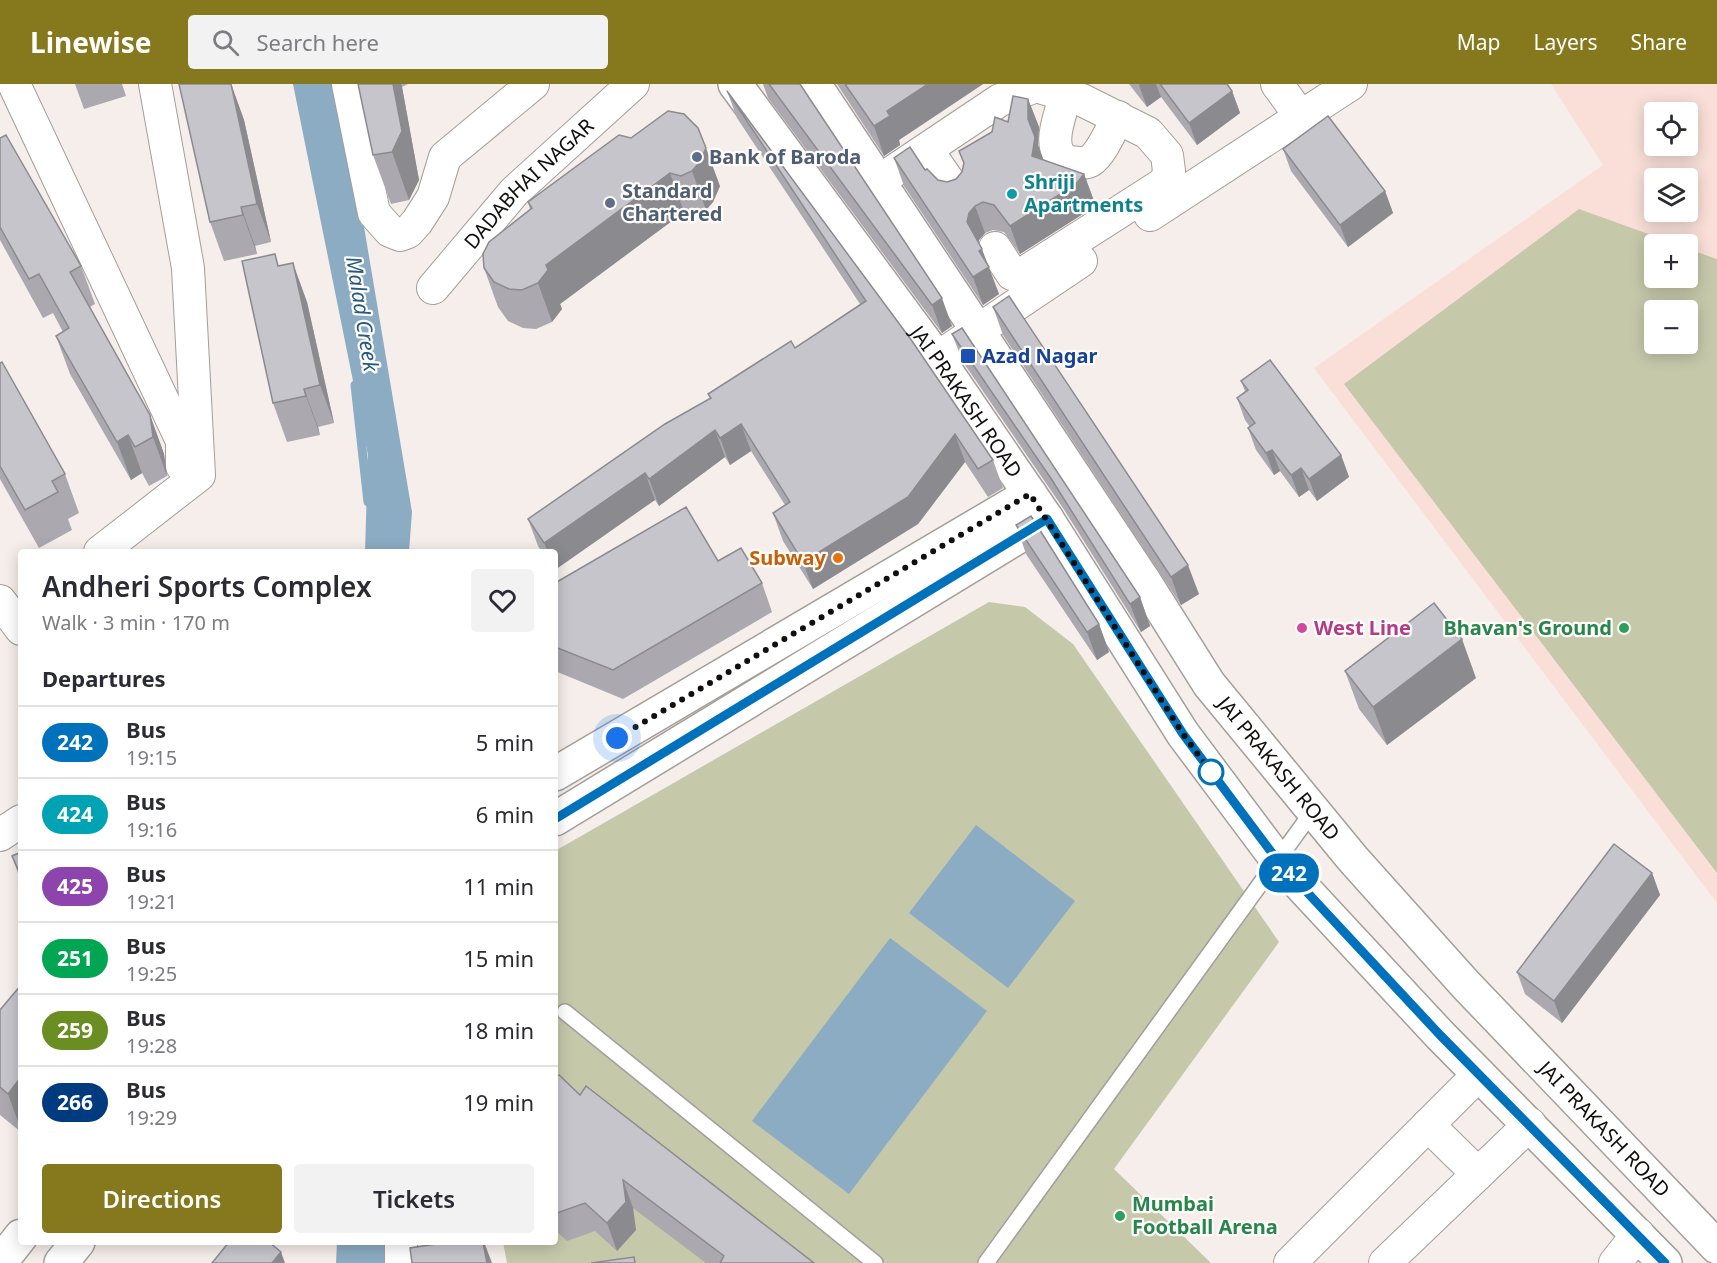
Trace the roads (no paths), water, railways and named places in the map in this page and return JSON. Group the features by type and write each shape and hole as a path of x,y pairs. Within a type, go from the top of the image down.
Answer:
{"main road":[{"name":"JAI PRAKASH ROAD","path":"735,84 937,358 1038,506 1183,734 1278,861 1479,1074 1665,1263"},
{"name":"JAI PRAKASH ROAD","path":"814,84 1146,584 1209,684 1313,811 1467,985 1717,1247"},
{"path":"558,772 1038,506"},
{"path":"558,817 1038,506"},
{"path":"0,1263 18,1240"},
{"path":"62,1263 76,1245"}],"street":[{"path":"14,84 182,441 183,488"},
{"path":"104,549 199,475 188,268 155,84"},
{"path":"348,84 374,213 390,231 400,235 408,232 417,222 433,197 438,174 445,157 533,84"},
{"name":"DADABHAI NAGAR","path":"432,288 514,192 633,84"},
{"path":"995,248 1012,274 1019,276 1058,263 1291,95 1351,84"},
{"path":"879,181 1016,92 1036,86 1082,100 1118,117 1148,133 1167,154 1169,171 1166,182 937,358"},
{"path":"1066,95 1055,141 1057,151 1065,160 1079,163 1089,161 1099,151 1118,117"},
{"path":"927,150 956,192"},
{"path":"0,834 18,823"},
{"path":"1290,1263 1479,1074"},
{"path":"1385,1263 1530,1124"},
{"path":"1428,1125 1478,1174"},
{"path":"1615,1263 1638,1234"},
{"path":"401,1245 401,1263"}],"lane":[{"path":"986,1263 1313,811"},
{"path":"565,1012 875,1263"}],"water":[{"path":"293,84 340,84 412,512 409,549 365,549 368,455"},
{"path":"976,825 1075,901 1008,988 909,913"},
{"path":"890,938 987,1011 849,1194 752,1121"},
{"path":"337,1245 393,1245 393,1263 336,1263"}],"waterway":[{"name":"Malad Creek","path":"355,385 368,502"}],"place":[{"name":"Bank of Baroda","path":"697,157"},
{"name":"Shriji Apartments","path":"1012,194"},
{"name":"Standard Chartered","path":"610,203"},
{"name":"Azad Nagar","path":"968,356"},
{"name":"Subway","path":"838,558"},
{"name":"West Line","path":"1302,628"},
{"name":"Bhavan's Ground","path":"1624,628"},
{"name":"Mumbai Football Arena","path":"1120,1216"}]}
